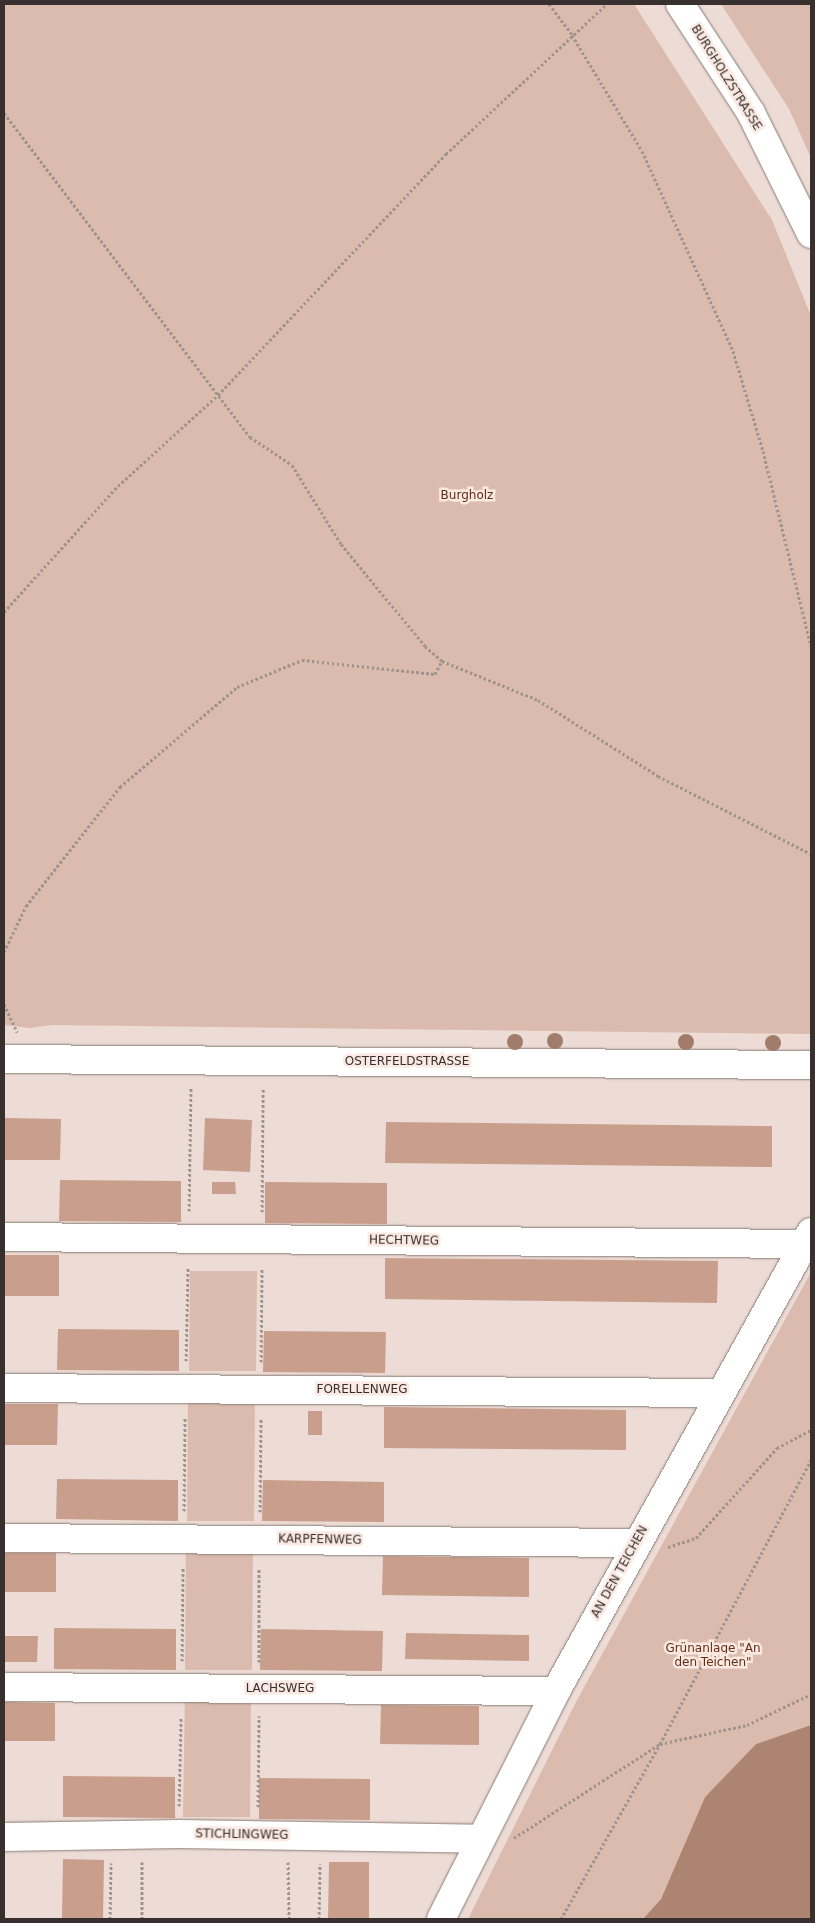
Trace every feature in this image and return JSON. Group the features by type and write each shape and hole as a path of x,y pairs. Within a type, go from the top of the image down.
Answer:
{"street":[{"name":"BURGHOLZSTRASSE","path":"680,4 750,112 811,234"},
{"name":"OSTERFELDSTRASSE","path":"4,1059 811,1065"},
{"name":"HECHTWEG","path":"4,1237 262,1240 808,1238"},
{"name":"AN DEN TEICHEN","path":"441,1919 556,1691 636,1543 808,1238"},
{"name":"FORELLENWEG","path":"4,1388 720,1393"},
{"name":"KARPFENWEG","path":"4,1538 636,1543"},
{"name":"LACHSWEG","path":"4,1687 556,1691"},
{"name":"STICHLINGWEG","path":"4,1838 179,1834 481,1839"}],"path":[{"path":"548,4 572,35 642,151 733,351 763,451 811,646"},
{"path":"4,612 118,486 218,395 446,154 550,60 572,35 607,4"},
{"path":"4,113 250,437 292,465 341,544 424,646 442,660 538,700 658,776 811,854"},
{"path":"4,952 26,906 120,787 237,687 302,660 435,674 442,660"},
{"path":"179,1834 191,1060"},
{"path":"258,1835 263,1061"},
{"path":"636,1543 658,1547 677,1547 696,1538 777,1448 811,1430"},
{"path":"560,1919 660,1744 811,1460"},
{"path":"481,1839 517,1838 660,1744 747,1725 811,1694"},
{"path":"110,1919 112,1835"},
{"path":"142,1835 142,1919"},
{"path":"288,1836 289,1919"},
{"path":"319,1919 321,1836"}],"green space":[{"name":"Burgholz","path":"4,4 634,4 772,220 811,316 811,1034 52,1025 30,1028 4,1025"},
{"path":"721,4 811,4 811,158 789,109"},
{"path":"190,1271 257,1271 256,1371 189,1371"},
{"name":"Grünanlage \"An den Teichen\"","path":"811,1272 811,1725 756,1744 705,1797 661,1899 643,1919 468,1919 576,1702"},
{"path":"188,1396 255,1397 254,1521 187,1521"},
{"path":"186,1545 253,1545 252,1670 185,1670"},
{"path":"185,1692 251,1693 250,1817 183,1817"}],"shaded area":[{"path":"811,1725 811,1919 643,1919 661,1899 705,1797 756,1744"}],"building":[{"path":"4,1118 61,1119 60,1160 4,1160"},
{"path":"205,1118 252,1120 250,1172 203,1170"},
{"path":"386,1122 772,1126 772,1167 385,1163"},
{"path":"60,1180 181,1181 181,1222 59,1221"},
{"path":"212,1182 235,1182 236,1194 212,1194"},
{"path":"265,1182 387,1183 387,1224 265,1223"},
{"path":"4,1255 59,1255 59,1296 4,1296"},
{"path":"385,1258 718,1261 717,1303 385,1299"},
{"path":"58,1329 179,1330 179,1371 57,1370"},
{"path":"264,1331 386,1332 385,1373 263,1372"},
{"path":"4,1404 58,1404 57,1445 4,1445"},
{"path":"384,1407 626,1410 626,1450 384,1448"},
{"path":"308,1411 322,1411 322,1435 308,1435"},
{"path":"57,1479 178,1480 178,1521 56,1519"},
{"path":"263,1480 384,1482 384,1522 262,1521"},
{"path":"4,1553 56,1553 56,1592 4,1592"},
{"path":"383,1556 529,1558 529,1597 382,1595"},
{"path":"54,1628 176,1629 176,1670 54,1669"},
{"path":"261,1629 383,1631 382,1671 260,1670"},
{"path":"406,1633 529,1635 529,1661 405,1659"},
{"path":"4,1636 38,1636 37,1662 4,1662"},
{"path":"4,1702 55,1703 55,1741 4,1741"},
{"path":"381,1705 479,1706 479,1745 380,1744"},
{"path":"63,1776 175,1777 175,1818 63,1817"},
{"path":"259,1778 370,1779 370,1820 259,1819"},
{"path":"63,1859 104,1860 103,1919 62,1919"},
{"path":"329,1862 369,1862 369,1919 328,1919"}]}
